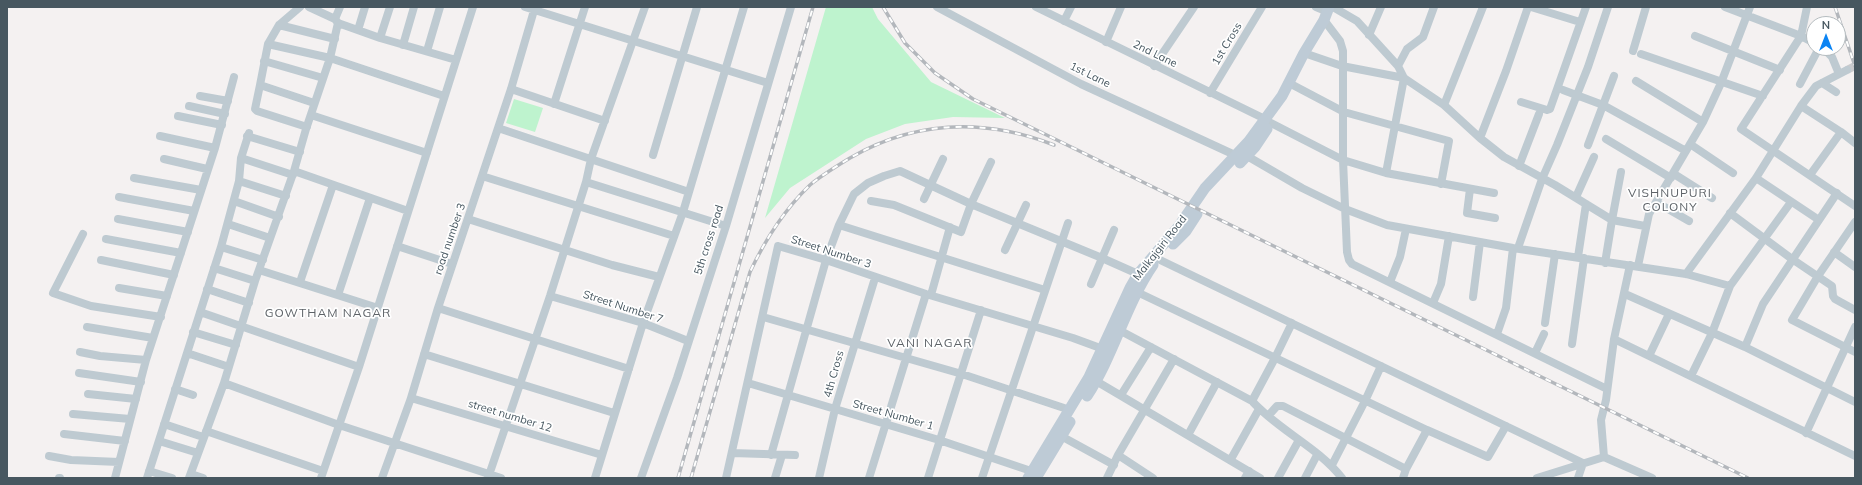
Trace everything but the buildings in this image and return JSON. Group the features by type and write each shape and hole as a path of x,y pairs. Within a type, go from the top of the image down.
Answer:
{"main road":[{"name":"Malkajgiri Road","path":"1033,475 1061,436 1096,381 1137,292 1158,259 1186,231 1210,193 1242,156 1268,121 1304,53 1329,11"},
{"name":"Malkajgiri Road","path":"1033,475 1089,377 1130,288 1138,274 1179,226 1209,184 1242,156"}],"street":[{"path":"300,7 279,25 268,44 255,109 257,111 307,127"},
{"path":"309,7 337,21 380,38 456,60"},
{"path":"204,478 190,476 224,383 255,281 294,173 314,103 330,58 335,39 340,7"},
{"path":"358,30 365,7"},
{"path":"380,38 390,7"},
{"path":"403,45 414,7"},
{"path":"427,51 440,7"},
{"path":"164,424 205,434 322,475 359,367 473,7"},
{"path":"525,7 535,8 580,25 724,68 768,83"},
{"path":"554,104 585,7"},
{"path":"489,476 550,296 586,182 591,159 645,7"},
{"path":"653,155 681,56 697,7"},
{"path":"595,478 643,323 683,212 724,68 744,7"},
{"name":"5th cross road","path":"642,478 677,378 726,226 791,7"},
{"name":"1st Lane","path":"936,7 1081,84 1242,156 1302,188 1375,222 1406,230 1605,263 1634,265 1686,274 1730,286"},
{"name":"2nd Lane","path":"1036,7 1268,121 1343,160 1386,173 1494,193"},
{"path":"1064,21 1071,7"},
{"path":"1106,42 1121,7"},
{"path":"1154,66 1194,7"},
{"name":"1st Cross","path":"1210,93 1262,7"},
{"path":"1316,7 1357,21 1398,66 1404,78 1396,127 1386,173"},
{"path":"1369,35 1381,7"},
{"path":"1398,66 1407,48 1423,37 1434,7"},
{"path":"1444,105 1482,7"},
{"path":"1480,138 1529,7 1580,22"},
{"path":"1521,102 1547,110 1550,109 1586,7"},
{"path":"1497,334 1506,308 1515,248 1588,67 1608,7"},
{"path":"1633,51 1646,7"},
{"path":"1725,7 1749,11 1806,39"},
{"path":"1807,7 1801,36 1741,129 1855,206"},
{"name":"road number 3","path":"382,478 393,444 411,398 452,264 511,89 535,8"},
{"path":"1329,11 1342,46 1344,112 1343,160 1349,260 1352,264 1607,389"},
{"path":"1604,457 1601,420 1614,339 1625,294 1645,226 1649,214 1703,122 1721,83 1749,11"},
{"path":"279,25 335,39"},
{"path":"1695,36 1780,70"},
{"path":"268,44 330,58 444,96"},
{"path":"1304,53 1342,66 1404,78 1444,105 1480,138 1504,157 1576,197 1612,220 1645,226"},
{"path":"1641,54 1721,83 1763,96"},
{"path":"1800,84 1816,56"},
{"path":"1831,56 1839,74"},
{"path":"264,61 323,78"},
{"path":"1686,274 1756,178 1800,106 1816,86 1847,70"},
{"path":"1588,145 1614,76"},
{"path":"115,478 146,360 222,126 234,77"},
{"path":"1636,81 1703,122"},
{"path":"1289,83 1344,112 1449,141 1441,184"},
{"path":"1822,83 1836,92"},
{"path":"260,85 314,103"},
{"path":"511,89 605,121"},
{"path":"1563,90 1603,105 1688,147 1733,173"},
{"path":"200,96 228,101"},
{"path":"189,106 225,114"},
{"path":"1800,106 1841,132 1855,143"},
{"path":"1519,166 1539,114"},
{"path":"311,115 427,153"},
{"path":"178,116 222,126"},
{"path":"498,128 689,192"},
{"path":"1810,175 1841,132"},
{"path":"172,478 148,475 228,224 239,180 241,158 248,135 300,152"},
{"path":"160,136 215,148"},
{"path":"1606,139 1712,198"},
{"path":"1576,197 1594,157"},
{"path":"241,158 333,185 408,212"},
{"path":"164,159 207,169"},
{"path":"924,199 943,159"},
{"path":"871,201 894,205 961,232 991,162"},
{"path":"771,455 826,260 839,225 854,194 868,183 900,171 972,204 1138,274"},
{"path":"1605,263 1621,172"},
{"path":"482,176 674,236"},
{"path":"134,178 201,190"},
{"path":"1756,178 1819,220"},
{"path":"239,180 286,196"},
{"path":"586,182 726,226"},
{"path":"300,282 333,185"},
{"path":"1470,189 1467,213 1495,218"},
{"path":"1745,347 1763,304 1837,193"},
{"path":"120,197 194,212"},
{"path":"338,295 370,198"},
{"path":"234,201 279,217"},
{"path":"1656,202 1689,221"},
{"path":"1691,376 1712,333 1730,286 1765,240 1791,202"},
{"path":"1572,344 1586,204"},
{"path":"1005,250 1019,224 1026,205"},
{"path":"1730,213 1765,240 1832,286 1833,296 1855,310"},
{"path":"118,219 188,232"},
{"path":"468,219 564,250 659,277"},
{"path":"1855,222 1818,276 1792,320 1855,352"},
{"path":"982,478 1068,223"},
{"path":"228,224 270,238"},
{"path":"839,225 942,259 1045,290"},
{"path":"869,478 906,358 942,259 950,227"},
{"path":"1091,284 1114,230"},
{"path":"1390,282 1400,257 1406,230"},
{"path":"83,234 52,292 91,306 161,317"},
{"path":"1433,303 1442,284 1449,236"},
{"path":"106,239 181,253"},
{"path":"1473,297 1480,242"},
{"path":"221,246 263,260"},
{"path":"397,246 452,264"},
{"name":"Street Number 3","path":"726,478 778,246 826,260 875,278 929,295 1033,325 1103,349"},
{"path":"1834,252 1855,267"},
{"path":"1545,323 1555,254"},
{"path":"1158,259 1583,463"},
{"path":"100,260 174,275"},
{"path":"214,268 255,281"},
{"path":"259,270 378,308"},
{"name":"4th Cross","path":"819,478 835,409 875,278"},
{"path":"119,288 167,296"},
{"path":"207,289 249,303"},
{"path":"1137,292 1365,401 1488,457 1506,426"},
{"path":"1625,294 1745,347 1826,389 1855,402"},
{"name":"Street Number 7","path":"550,296 643,323 688,341"},
{"path":"438,308 629,369"},
{"path":"928,478 982,310"},
{"path":"200,312 242,325 359,367"},
{"path":"1649,356 1669,314"},
{"path":"763,317 962,374 1070,410"},
{"path":"1252,401 1292,323"},
{"path":"87,327 153,338"},
{"path":"1806,433 1855,327"},
{"path":"1119,330 1252,401 1259,409 1332,465 1342,478"},
{"path":"193,332 236,345"},
{"path":"1535,353 1544,334"},
{"path":"1614,339 1762,409 1806,433 1855,456"},
{"path":"1121,395 1151,347"},
{"path":"80,352 100,356 146,360"},
{"path":"187,353 229,367"},
{"path":"424,354 614,413"},
{"path":"1107,478 1118,455 1174,359"},
{"path":"1332,465 1347,439 1380,366"},
{"path":"79,373 141,382"},
{"path":"1096,381 1231,459 1247,475 1260,478"},
{"path":"1188,435 1217,382"},
{"path":"224,383 393,444 489,476 501,478"},
{"name":"Street Number 1","path":"748,383 989,456 1033,475"},
{"path":"176,389 193,395"},
{"path":"88,394 136,399"},
{"name":"street number 12","path":"411,398 602,456"},
{"path":"1268,416 1277,406 1283,406 1406,469"},
{"path":"1231,459 1259,409"},
{"path":"73,414 130,419"},
{"path":"1403,478 1406,469 1427,430"},
{"path":"64,434 125,441"},
{"path":"1061,436 1114,465"},
{"path":"1278,478 1299,440"},
{"path":"159,441 198,453"},
{"path":"732,454 795,455"},
{"path":"775,478 782,455"},
{"path":"1118,455 1153,478"},
{"path":"1305,478 1317,455"},
{"path":"49,456 71,460 119,462"},
{"path":"1537,478 1604,457 1652,478"},
{"path":"1578,478 1583,463"}],"green space":[{"path":"826,7 872,7 878,19 931,82 1005,118 953,117 905,124 866,139 790,188 765,218"},
{"path":"514,99 543,108 535,132 506,123"}],"tunnel":[{"path":"1847,70 1855,66"}],"railway":[{"path":"678,478 813,7"},
{"path":"883,7 905,43 935,73 973,99 1748,478"},
{"path":"1835,7 1855,66"},
{"path":"691,478 750,272 762,248 776,226 810,185 850,158 875,145 900,136 925,130 950,127 976,127 1002,130 1028,136 1054,145"}],"district":[{"name":"VISHNUPURI COLONY","path":"1670,200"},
{"name":"GOWTHAM NAGAR","path":"328,313"},
{"name":"VANI NAGAR","path":"930,343"}]}
